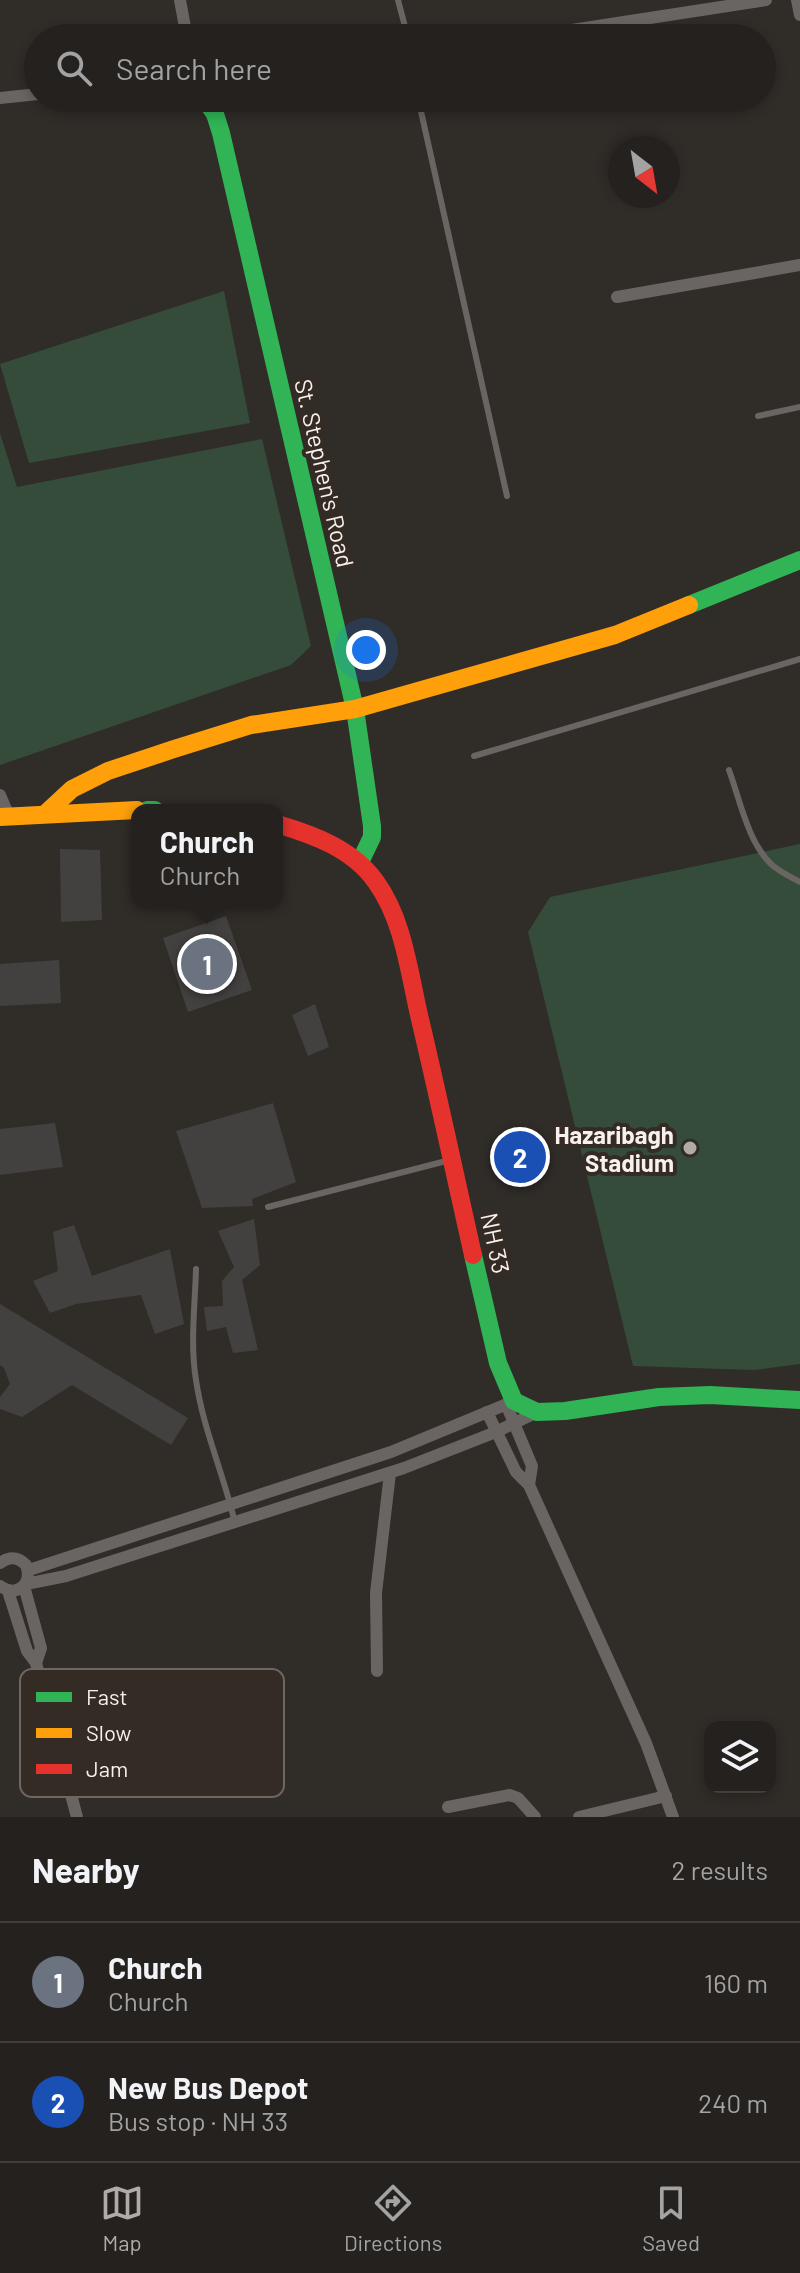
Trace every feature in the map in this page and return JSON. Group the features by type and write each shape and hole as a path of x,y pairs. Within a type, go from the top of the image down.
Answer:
{"street":[{"path":"180,0 184,24"},
{"path":"611,24 766,0"},
{"path":"797,0 800,15"},
{"path":"0,98 24,95"},
{"name":"St. Stephen's Road","path":"214,112 355,709 372,826 372,837 360,862"},
{"path":"617,297 800,265"},
{"path":"45,814 72,789 108,771 251,725 355,709 615,635 800,560"},
{"path":"0,795 4,816 131,810"},
{"name":"NH 33","path":"283,826 336,846 360,862 377,882 397,929 453,1159 498,1363 510,1402"},
{"path":"38,1669 27,1651 3,1588 19,1590 25,1585 66,1576 390,1473 496,1432 537,1412 685,1396 800,1400"},
{"path":"510,1402 515,1424 532,1466 529,1485"},
{"path":"29,1570 391,1452 510,1402 537,1412"},
{"path":"487,1412 516,1472 529,1485 646,1743 673,1817"},
{"path":"377,1671 376,1593 390,1473"},
{"path":"2,1557 17,1558 29,1570"},
{"path":"29,1570 25,1585 41,1648 36,1663"},
{"path":"448,1807 510,1795 522,1802 535,1817"},
{"path":"579,1817 666,1796"},
{"path":"73,1797 77,1817"}],"lane":[{"path":"398,0 404,24"},
{"path":"421,112 507,496"},
{"path":"758,416 800,407"},
{"path":"474,756 800,659"},
{"path":"729,770 762,852 772,865 800,882"},
{"path":"268,1207 453,1159"},
{"path":"196,1269 195,1378 200,1406 235,1523"}],"green space":[{"path":"224,291 250,423 29,463 0,364"},
{"path":"0,433 17,487 262,439 311,646 291,665 0,765"},
{"name":"Hazaribagh Stadium","path":"800,844 800,1364 754,1370 633,1366 528,932 550,897"}],"building":[{"path":"60,849 100,850 102,920 61,922"},
{"path":"226,916 252,990 188,1012 163,938"},
{"path":"59,960 61,1003 0,1006 0,964"},
{"path":"315,1004 329,1047 308,1056 292,1015"},
{"path":"273,1103 296,1182 252,1199 253,1206 202,1208 176,1131"},
{"path":"55,1123 63,1167 0,1175 0,1129"},
{"path":"254,1219 260,1265 242,1280 258,1350 233,1353 226,1327 207,1331 204,1307 223,1306 222,1281 234,1267 218,1231"},
{"path":"74,1225 92,1276 170,1249 184,1324 155,1334 141,1295 76,1304 50,1313 33,1281 58,1271 53,1232"},
{"path":"0,1304 188,1418 171,1445 72,1385 22,1417 0,1409 0,1397 10,1384 0,1365"}],"traffic: fast":[{"path":"214,112 355,709 372,826 372,837 360,862"},
{"path":"689,605 800,560"},
{"path":"473,1255 498,1363 514,1401 537,1412 565,1411 659,1397 710,1395 800,1400"}],"traffic: slow":[{"path":"45,814 72,789 108,771 174,749 251,725 355,709 615,635 689,605"},
{"path":"0,817 131,810"}],"traffic: jam":[{"path":"283,826 319,838 356,861 376,882 393,912 408,963 473,1255"}],"place":[{"name":"Church","path":"207,964"},
{"name":"Hazaribagh Stadium","path":"690,1148"},
{"name":"New Bus Depot","path":"520,1157"}]}
